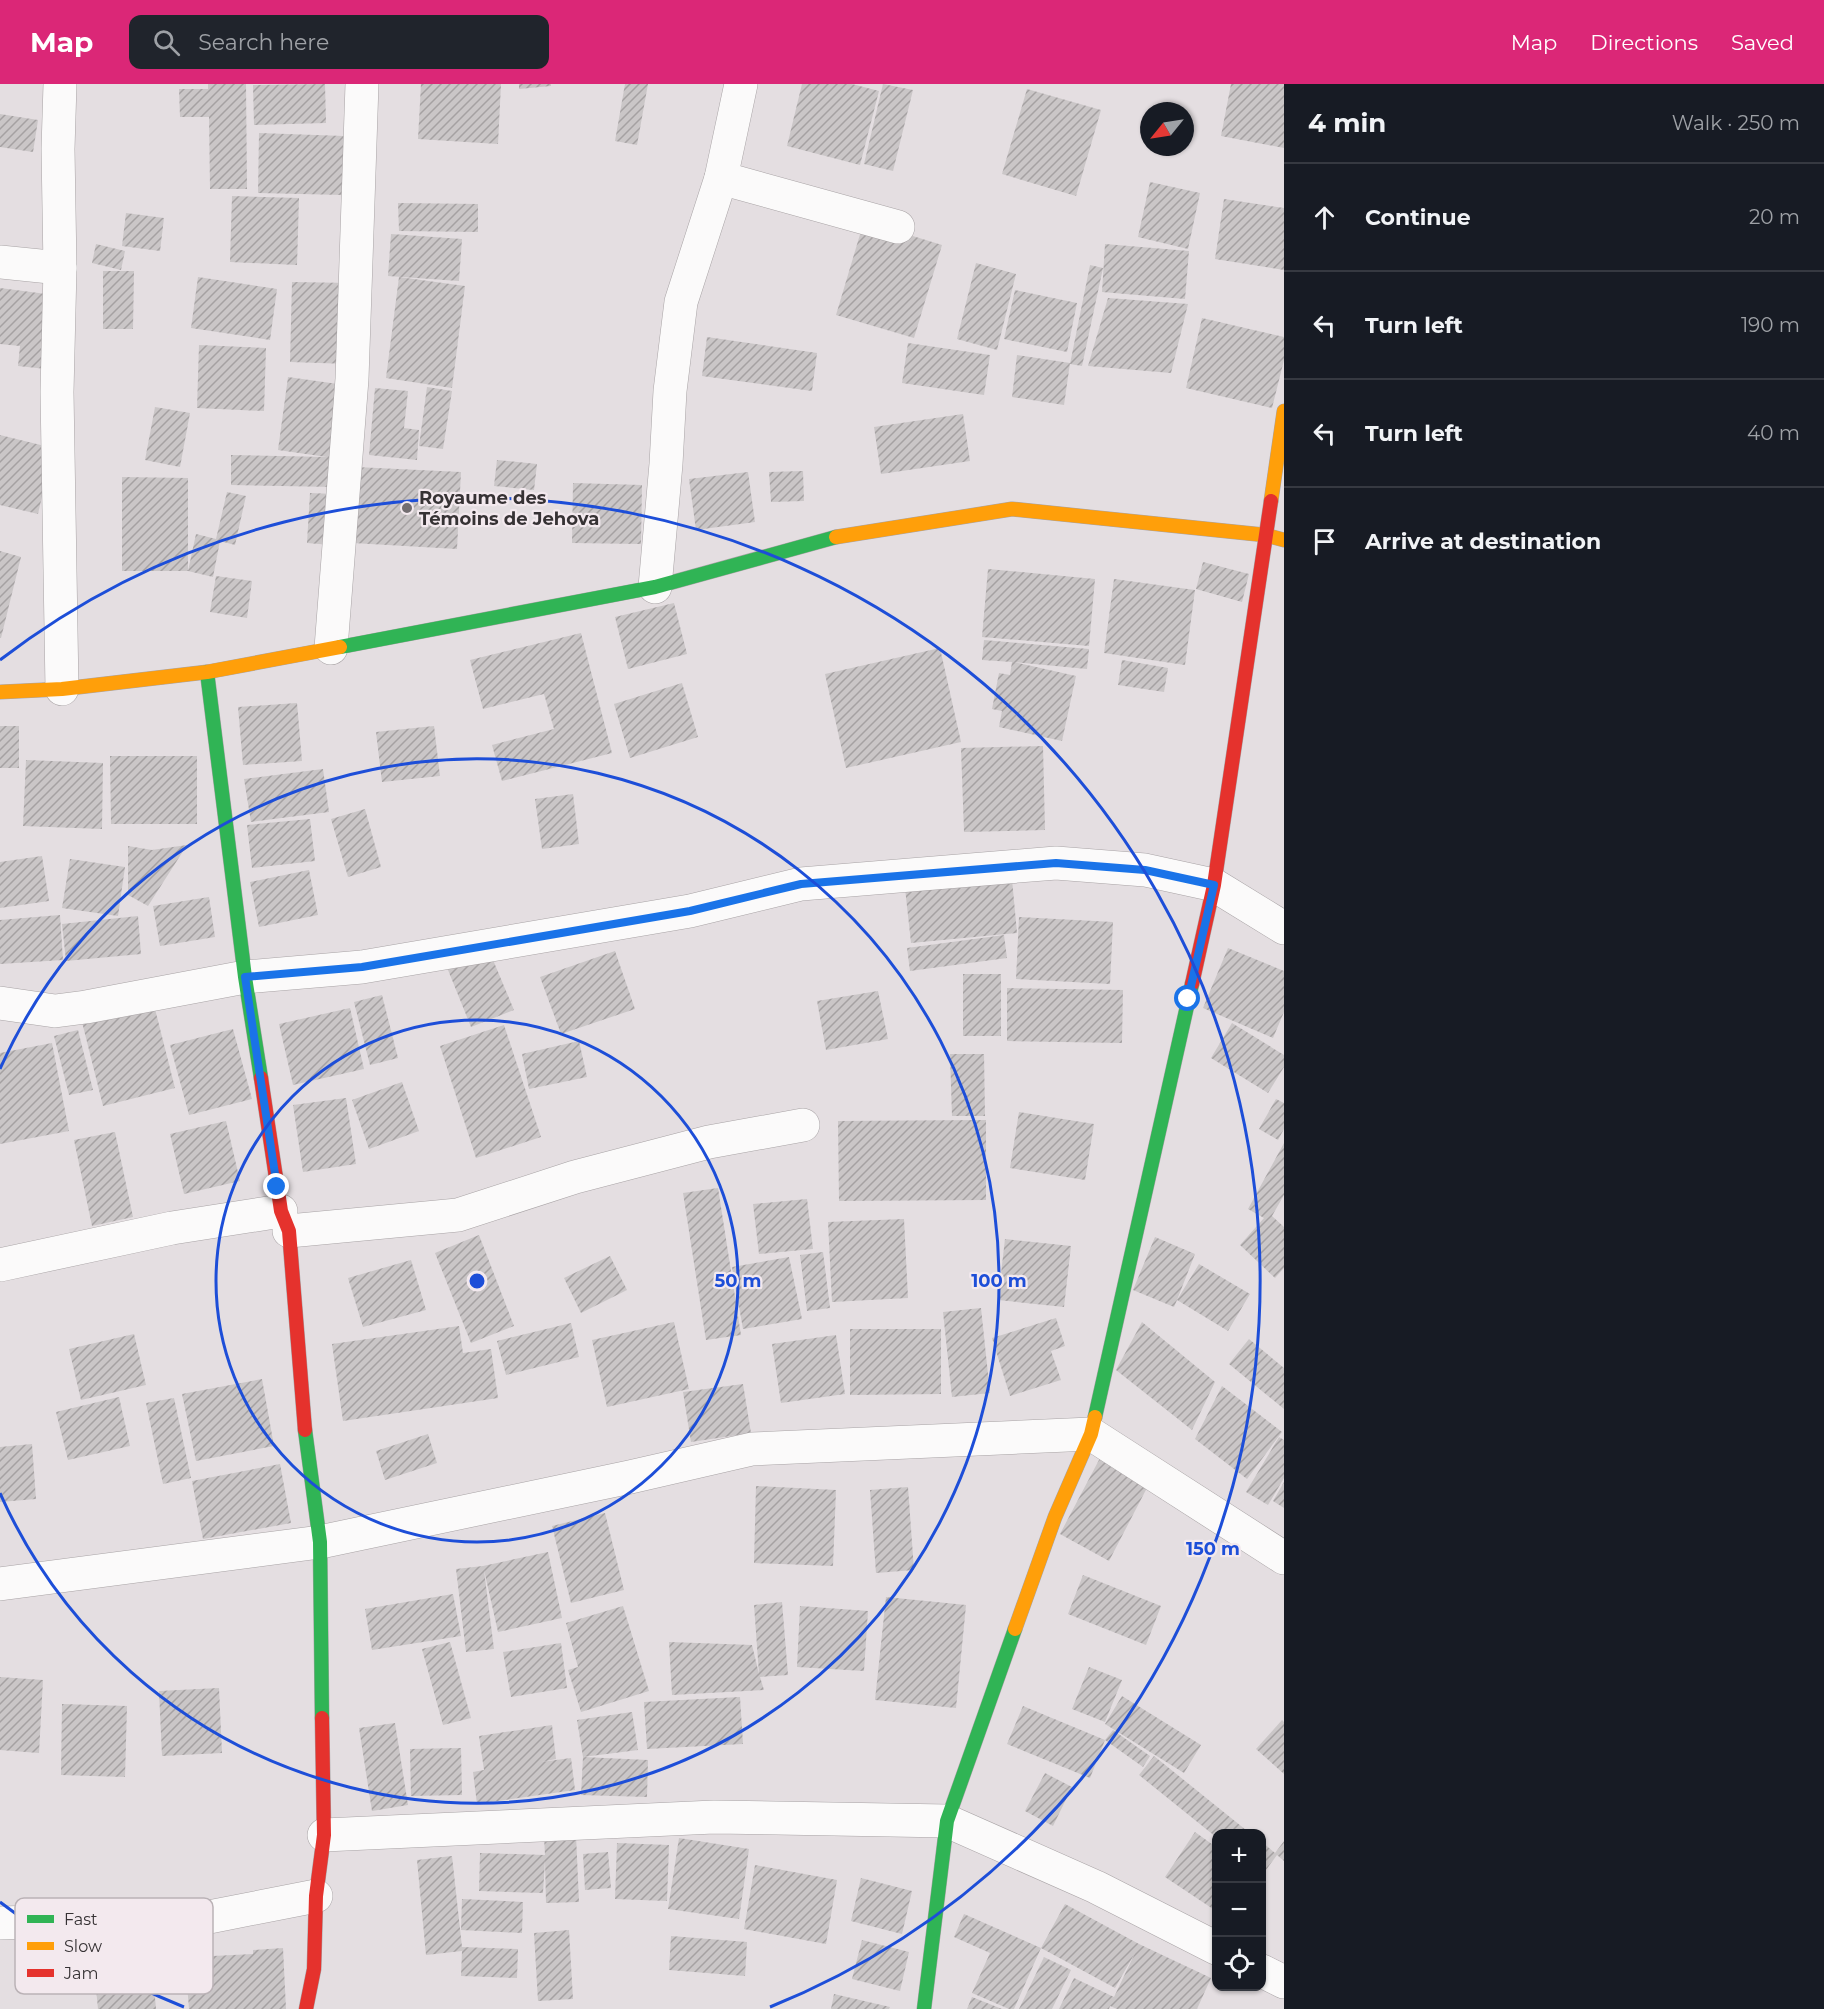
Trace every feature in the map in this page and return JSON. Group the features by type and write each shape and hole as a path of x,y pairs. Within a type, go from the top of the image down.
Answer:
{"street":[{"path":"60,84 57,392 62,689"},
{"path":"331,648 352,379 362,84"},
{"path":"655,587 670,391 681,302 721,178 741,84"},
{"path":"721,178 898,227"},
{"path":"0,262 60,267"},
{"path":"924,2009 947,1821 1055,1517 1091,1434 1214,885 1284,411"},
{"path":"0,692 62,689 207,672 655,587 835,537 1012,509 1265,535 1284,540"},
{"path":"207,672 245,977 285,1221 305,1436 320,1542 324,1835 316,1896 314,1969 306,2009"},
{"path":"0,1003 55,1011 86,1007 245,977 362,967 690,911 801,884 1056,863 1145,870 1214,885 1284,928"},
{"path":"0,1265 172,1228 285,1221 458,1215 574,1177 709,1142 803,1125"},
{"path":"0,1584 320,1542 752,1449 1091,1434 1284,1558"},
{"path":"324,1835 714,1817 947,1821 1096,1887 1212,1946"},
{"path":"213,1916 316,1896"},
{"path":"0,1923 15,1923"},
{"path":"1266,1973 1284,1982"}],"building":[{"path":"208,84 246,84 247,189 210,189 209,117 180,117 179,89 208,89"},
{"path":"325,84 326,123 254,125 253,85"},
{"path":"421,84 501,84 498,144 418,139"},
{"path":"519,84 551,84 551,86 519,89"},
{"path":"625,84 648,84 637,145 615,141"},
{"path":"802,84 852,84 879,91 860,165 787,146"},
{"path":"883,84 913,90 893,171 864,164"},
{"path":"1231,84 1284,84 1284,148 1221,136"},
{"path":"1027,89 1101,110 1076,196 1002,174"},
{"path":"0,114 38,120 33,152 0,147"},
{"path":"259,133 344,136 343,195 258,193"},
{"path":"1150,182 1200,193 1188,249 1138,237"},
{"path":"232,196 299,198 297,265 230,262"},
{"path":"1224,199 1284,208 1284,270 1215,259"},
{"path":"398,203 478,204 478,232 399,231"},
{"path":"126,213 164,218 160,251 122,246"},
{"path":"864,221 942,245 914,338 836,315"},
{"path":"391,234 462,239 459,281 388,276"},
{"path":"96,244 125,251 121,270 92,263"},
{"path":"1105,244 1189,251 1185,299 1102,292"},
{"path":"976,263 1016,274 997,350 957,339"},
{"path":"1090,265 1103,268 1082,366 1070,364"},
{"path":"103,271 134,271 133,329 103,329"},
{"path":"198,277 277,289 270,340 191,328"},
{"path":"399,277 465,286 452,388 386,378"},
{"path":"292,282 351,283 349,364 290,362"},
{"path":"0,288 54,295 46,369 18,366 20,346 0,344"},
{"path":"1015,290 1077,303 1067,352 1004,339"},
{"path":"1108,298 1188,304 1171,373 1088,366"},
{"path":"1202,318 1284,337 1284,360 1272,408 1186,388"},
{"path":"707,337 817,353 812,391 702,376"},
{"path":"908,343 990,355 984,395 902,383"},
{"path":"199,345 266,348 264,411 197,408"},
{"path":"1017,355 1070,363 1064,405 1012,397"},
{"path":"288,377 345,385 333,487 231,485 231,455 327,457 278,450"},
{"path":"427,387 452,391 443,449 419,446"},
{"path":"375,388 408,391 404,428 419,430 417,460 369,455"},
{"path":"155,407 190,413 180,467 145,460"},
{"path":"963,414 970,461 881,474 874,427"},
{"path":"0,435 53,448 38,514 0,505"},
{"path":"497,460 537,464 534,490 494,486"},
{"name":"Royaume des Témoins de Jehova","path":"356,467 461,472 457,549 353,543"},
{"path":"803,471 804,501 771,502 769,472"},
{"path":"748,472 755,522 696,530 689,479"},
{"path":"122,477 188,478 188,571 122,571"},
{"path":"573,483 642,485 641,544 572,543"},
{"path":"227,492 246,496 235,545 220,541 213,577 188,571 196,534 216,539"},
{"path":"310,493 335,494 331,545 307,543"},
{"path":"0,551 21,557 1,638 0,638"},
{"path":"1203,562 1249,574 1242,602 1196,589"},
{"path":"988,569 1095,579 1089,646 982,637"},
{"path":"216,576 252,581 247,618 210,612"},
{"path":"1114,579 1195,590 1185,665 1104,653"},
{"path":"674,603 687,654 628,669 615,617"},
{"path":"581,633 612,753 502,781 492,745 554,729 544,694 483,709 470,660"},
{"path":"984,640 1089,649 1087,669 1014,662 1076,676 1062,741 999,727 1002,711 992,709 999,673 1010,675 1012,662 982,660"},
{"path":"940,648 961,742 846,768 825,674"},
{"path":"1122,660 1168,668 1164,692 1118,685"},
{"path":"682,683 698,737 630,758 614,704"},
{"path":"297,703 302,761 243,765 238,707"},
{"path":"0,726 19,726 19,768 0,768"},
{"path":"434,726 440,776 382,782 376,732"},
{"path":"1043,746 1045,830 964,832 961,748"},
{"path":"110,756 197,756 197,824 111,824"},
{"path":"26,760 103,763 102,829 23,826"},
{"path":"323,769 329,812 251,822 244,779"},
{"path":"573,794 579,844 542,849 535,799"},
{"path":"365,809 381,867 348,877 331,819"},
{"path":"310,819 315,861 252,868 247,825"},
{"path":"187,845 148,906 128,895 128,846 152,850"},
{"path":"42,856 49,901 0,908 0,862"},
{"path":"70,859 125,867 118,916 62,908"},
{"path":"1011,869 1017,933 911,943 904,879"},
{"path":"309,870 318,915 259,927 250,882"},
{"path":"209,897 215,937 160,946 153,906"},
{"path":"60,915 63,960 0,964 0,920"},
{"path":"138,916 141,954 66,961 62,924"},
{"path":"1019,917 1113,922 1110,984 1016,979"},
{"path":"1004,935 1007,958 910,971 907,948"},
{"path":"488,948 514,1010 471,1027 446,965"},
{"path":"1228,948 1284,971 1284,1012 1273,1038 1203,1008"},
{"path":"615,951 635,1009 561,1034 540,977"},
{"path":"963,974 1001,974 1001,1036 963,1036"},
{"path":"1007,988 1123,990 1122,1043 1007,1041"},
{"path":"878,991 888,1039 826,1050 817,1001"},
{"path":"382,995 398,1058 370,1065 354,1002"},
{"path":"154,1005 175,1088 103,1106 82,1022"},
{"path":"350,1008 364,1069 293,1085 279,1024"},
{"path":"1232,1023 1284,1055 1284,1067 1268,1093 1211,1058"},
{"path":"504,1025 541,1137 476,1158 440,1046"},
{"path":"233,1029 252,1099 189,1115 170,1045"},
{"path":"78,1030 93,1090 69,1095 54,1036"},
{"path":"579,1041 587,1077 529,1089 522,1054"},
{"path":"52,1043 69,1131 0,1144 0,1053"},
{"path":"950,1054 984,1054 985,1116 952,1116"},
{"path":"402,1082 419,1131 369,1149 352,1100"},
{"path":"346,1098 356,1164 303,1172 293,1105"},
{"path":"1276,1099 1284,1103 1284,1129 1278,1140 1259,1129"},
{"path":"1019,1112 1094,1124 1085,1180 1010,1168"},
{"path":"986,1120 986,1200 839,1201 838,1121"},
{"path":"226,1121 240,1181 184,1194 170,1134"},
{"path":"115,1132 133,1217 92,1226 74,1140"},
{"path":"1284,1143 1284,1195 1272,1216 1284,1227 1284,1268 1275,1278 1240,1245 1264,1218 1248,1209"},
{"path":"718,1188 741,1335 706,1340 683,1193"},
{"path":"807,1199 813,1249 759,1254 753,1204"},
{"path":"904,1219 908,1298 832,1302 828,1222"},
{"path":"479,1235 514,1326 471,1343 435,1253"},
{"path":"1155,1237 1195,1254 1174,1307 1133,1290"},
{"path":"1005,1239 1071,1246 1064,1307 998,1300"},
{"path":"823,1252 830,1308 807,1311 800,1255"},
{"path":"610,1256 627,1290 581,1313 564,1278"},
{"path":"789,1257 802,1319 743,1329 732,1267"},
{"path":"411,1260 426,1310 363,1327 348,1278"},
{"path":"1199,1264 1250,1294 1228,1331 1177,1300"},
{"path":"981,1308 990,1393 952,1397 943,1312"},
{"path":"1056,1318 1065,1346 1051,1351 1061,1380 1010,1396 992,1338"},
{"path":"674,1322 689,1389 607,1407 592,1340"},
{"path":"1142,1322 1215,1382 1192,1430 1116,1370"},
{"path":"571,1323 579,1357 506,1375 497,1341"},
{"path":"459,1326 463,1353 491,1349 498,1398 343,1421 332,1344"},
{"path":"850,1329 941,1329 941,1394 850,1395"},
{"path":"134,1334 146,1385 81,1400 69,1349"},
{"path":"836,1335 845,1394 781,1403 772,1344"},
{"path":"1249,1339 1284,1368 1284,1409 1229,1364"},
{"path":"262,1379 274,1446 196,1461 182,1394"},
{"path":"743,1384 751,1433 691,1442 683,1392"},
{"path":"1222,1386 1282,1432 1247,1479 1195,1439"},
{"path":"119,1397 130,1446 68,1460 56,1412"},
{"path":"174,1398 191,1478 163,1484 146,1403"},
{"path":"428,1434 437,1463 385,1480 376,1451"},
{"path":"1279,1437 1284,1440 1284,1478 1268,1505 1246,1492"},
{"path":"32,1444 36,1499 0,1502 0,1447"},
{"path":"1100,1458 1149,1484 1109,1561 1060,1534"},
{"path":"280,1464 291,1523 203,1539 192,1481"},
{"path":"1284,1482 1284,1508 1273,1501"},
{"path":"756,1486 836,1490 833,1566 754,1563"},
{"path":"908,1487 914,1570 876,1573 870,1490"},
{"path":"605,1513 624,1590 571,1603 552,1526"},
{"path":"548,1552 562,1618 498,1632 484,1570 494,1649 466,1652 456,1569 483,1566"},
{"path":"1083,1575 1161,1606 1146,1645 1068,1614"},
{"path":"453,1594 461,1636 372,1650 365,1609"},
{"path":"886,1597 966,1605 956,1708 875,1700"},
{"path":"782,1602 788,1675 760,1677 764,1690 672,1695 669,1642 752,1645 759,1674 754,1605"},
{"path":"623,1606 649,1691 581,1712 568,1670 578,1667 566,1623"},
{"path":"800,1606 868,1611 864,1671 797,1667"},
{"path":"450,1642 471,1718 443,1725 422,1649"},
{"path":"561,1643 567,1688 511,1697 503,1652"},
{"path":"1089,1667 1122,1680 1105,1722 1072,1709"},
{"path":"0,1677 43,1680 39,1753 0,1750"},
{"path":"219,1688 222,1753 162,1756 159,1691"},
{"path":"1122,1696 1201,1745 1184,1773 1105,1724"},
{"path":"740,1697 743,1744 647,1749 644,1702"},
{"path":"62,1704 127,1706 125,1777 61,1775"},
{"path":"1023,1706 1105,1740 1090,1778 1007,1744"},
{"path":"632,1712 638,1750 583,1757 577,1720"},
{"path":"1282,1720 1284,1722 1284,1774 1256,1749"},
{"path":"395,1723 408,1805 372,1811 359,1728"},
{"path":"552,1725 556,1759 541,1762 571,1758 575,1790 477,1804 473,1772 484,1770 479,1736"},
{"path":"1113,1730 1150,1756 1143,1767 1105,1740"},
{"path":"461,1748 462,1795 411,1796 410,1749"},
{"path":"1154,1756 1245,1829 1212,1829 1212,1834 1139,1775"},
{"path":"583,1757 648,1760 647,1797 581,1795"},
{"path":"1045,1773 1072,1787 1053,1826 1025,1811"},
{"path":"1195,1832 1212,1844 1212,1908 1165,1877"},
{"path":"576,1835 579,1902 546,1903 545,1860 543,1893 479,1891 480,1853 545,1855 544,1837"},
{"path":"679,1838 749,1849 739,1919 668,1909"},
{"path":"1284,1841 1284,1861 1277,1855 1266,1870 1266,1845 1275,1853"},
{"path":"617,1843 669,1845 667,1901 615,1899"},
{"path":"608,1852 611,1888 585,1890 583,1854"},
{"path":"452,1856 462,1947 518,1949 517,1978 461,1976 462,1951 426,1955 417,1860"},
{"path":"755,1865 837,1880 826,1944 744,1929"},
{"path":"861,1878 912,1891 902,1934 851,1921"},
{"path":"462,1899 523,1902 522,1933 461,1930"},
{"path":"1065,1904 1139,1944 1211,1978 1197,2009 1117,2009 1110,2006 1109,2009 1059,2009 1074,1978 1114,1997 1135,1953 1115,1988 1041,1948"},
{"path":"964,1914 1041,1948 1014,2009 972,1993 990,1953 954,1937"},
{"path":"569,1930 573,1999 538,2001 534,1933"},
{"path":"671,1936 747,1942 745,1976 669,1970"},
{"path":"862,1940 909,1952 900,1991 852,1979"},
{"path":"283,1948 286,2009 189,2009 188,1994 213,1994 213,1956 253,1954 253,1950"},
{"path":"1044,1957 1071,1970 1052,2009 1019,2009"},
{"path":"97,1994 155,1994 156,2009 98,2009"},
{"path":"834,1994 890,2007 889,2009 831,2009"},
{"path":"972,1997 1002,2009 967,2009"}],"traffic: fast":[{"path":"340,647 655,587 836,537"},
{"path":"207,672 245,977 261,1078"},
{"path":"1095,1417 1192,984"},
{"path":"305,1430 320,1542 322,1718"},
{"path":"924,2009 947,1821 1015,1629"}],"traffic: slow":[{"path":"1271,501 1284,411"},
{"path":"836,537 1012,509 1265,535 1284,540"},
{"path":"0,692 62,689 207,672 340,647"},
{"path":"1015,1629 1055,1517 1091,1434 1095,1417"}],"traffic: jam":[{"path":"1192,984 1214,885 1271,501"},
{"path":"261,1078 281,1211 289,1231 305,1430"},
{"path":"306,2009 314,1969 316,1896 324,1835 322,1718"}],"place":[{"name":"Royaume des Témoins de Jehova","path":"407,508"}],"route":[{"path":"277,1187 245,977 362,967 690,911 801,884 1056,863 1145,870 1214,885 1188,999"}]}
